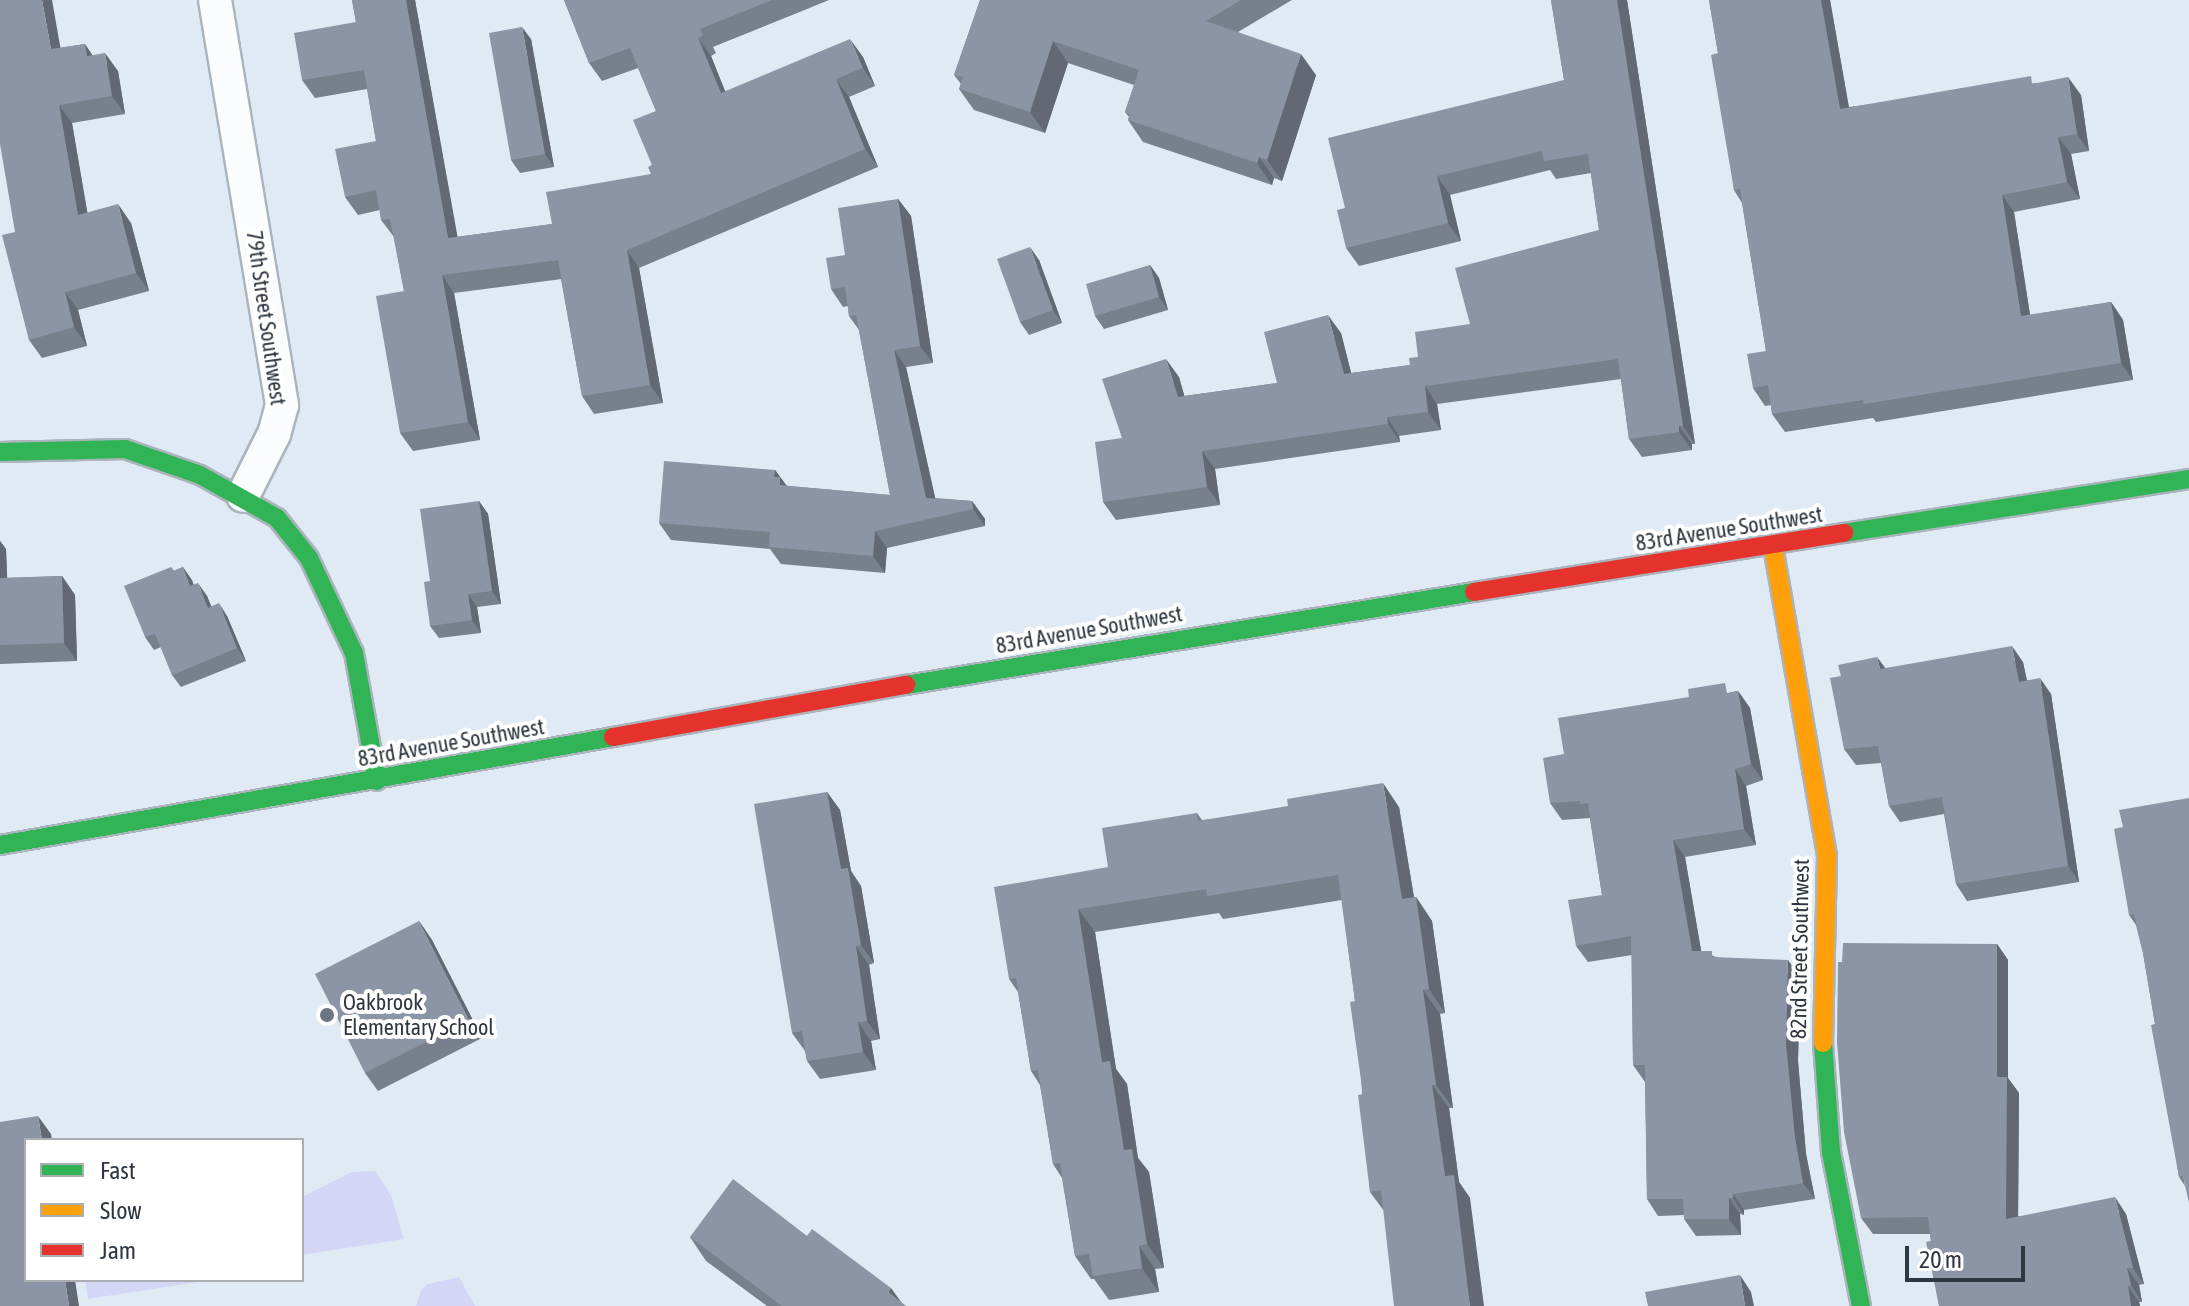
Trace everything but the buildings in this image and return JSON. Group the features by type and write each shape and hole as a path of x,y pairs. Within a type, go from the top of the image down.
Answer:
{"street":[{"name":"79th Street Southwest","path":"215,0 282,405 274,434 243,496"},
{"path":"0,452 125,449 200,475 243,496 277,518 309,558 354,653 377,781"},
{"name":"83rd Avenue Southwest","path":"0,845 377,781 1094,652 2189,479"},
{"name":"82nd Street Southwest","path":"1773,546 1827,856 1823,1059 1831,1152 1861,1306"}],"shaded area":[{"path":"376,1171 392,1198 404,1239 304,1255 304,1196 352,1172"},
{"path":"459,1277 475,1306 416,1306 421,1290 427,1284"},
{"path":"85,1282 198,1282 88,1299"}],"traffic: fast":[{"path":"0,452 125,449 200,475 277,518 309,558 354,653 377,781"},
{"path":"1844,533 2189,479"},
{"path":"906,685 1474,592"},
{"path":"0,845 613,737"},
{"path":"1823,1043 1831,1152 1861,1306"}],"traffic: slow":[{"path":"1773,546 1827,856 1823,1043"}],"traffic: jam":[{"path":"1474,592 1844,533"},
{"path":"613,737 906,685"}],"place":[{"name":"Oakbrook Elementary School","path":"327,1015"}]}
